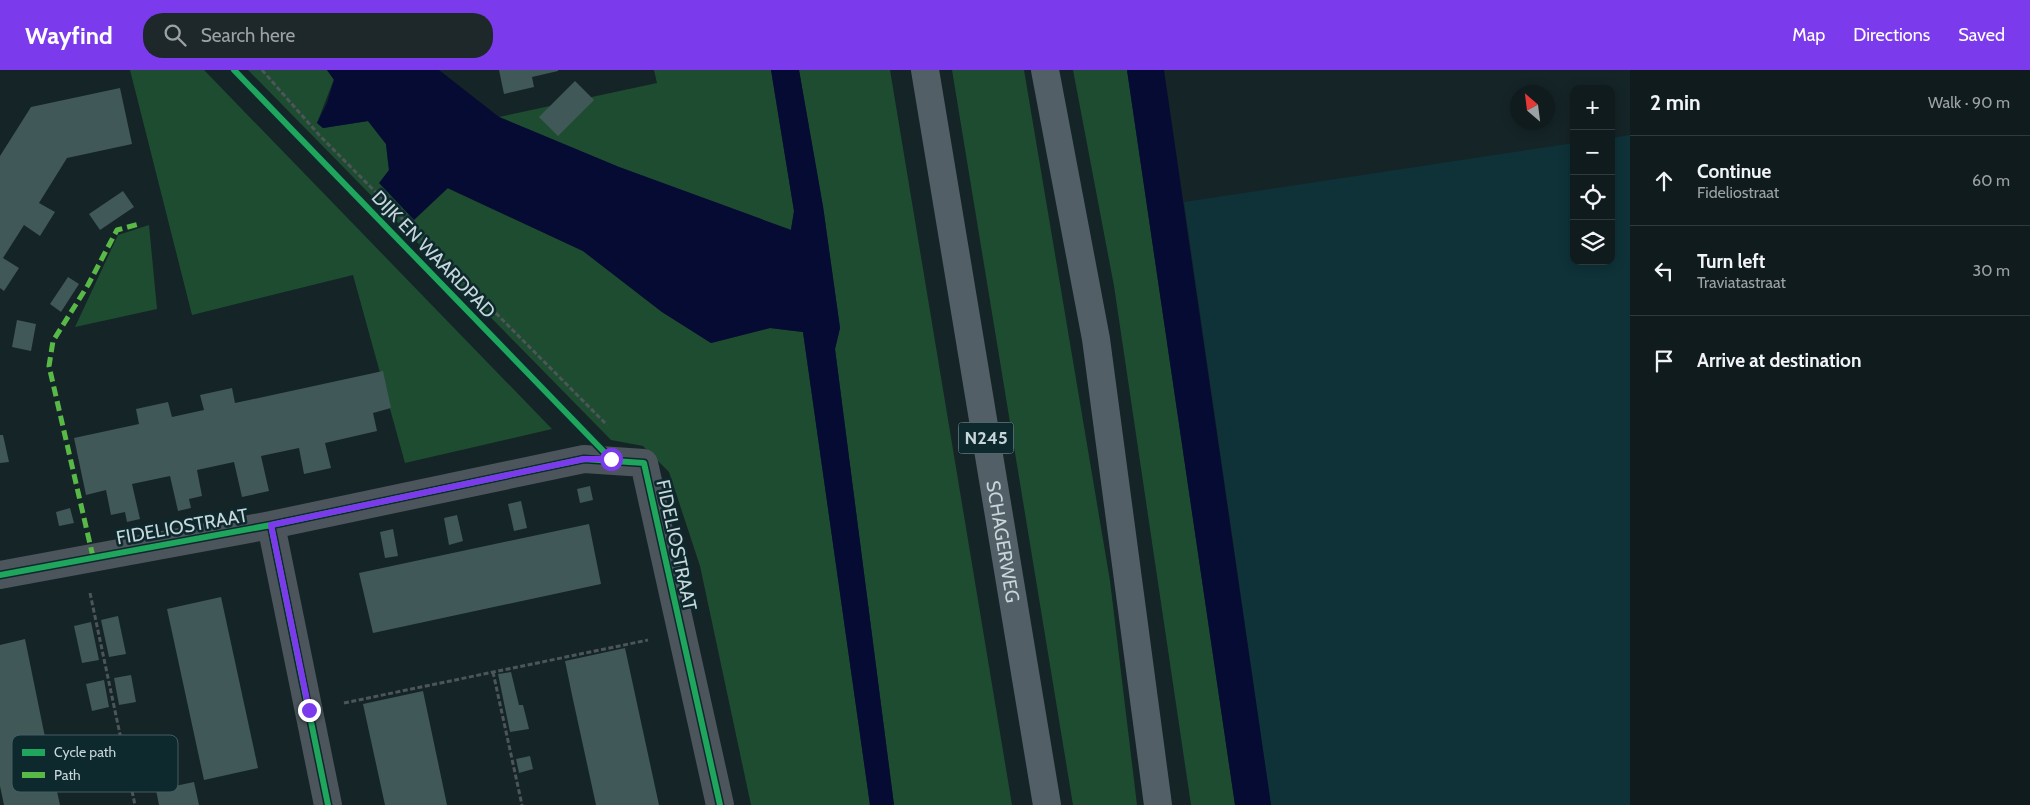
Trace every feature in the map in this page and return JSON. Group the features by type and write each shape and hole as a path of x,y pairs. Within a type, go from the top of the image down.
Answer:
{"main road":[{"name":"SCHAGERWEG","path":"924,70 1047,805"},
{"path":"1046,70 1096,339 1158,805"}],"street":[{"name":"FIDELIOSTRAAT","path":"0,574 271,525 584,459 644,463 720,805"},
{"path":"271,525 328,805"}],"path":[{"path":"262,70 320,136 644,463"},
{"path":"83,559 120,735"},
{"path":"309,710 681,633"},
{"path":"493,672 522,805"},
{"path":"132,792 135,805"}],"shaded area":[{"path":"327,70 439,70 499,117 619,167 791,230 794,211 771,70 799,70 823,206 840,328 835,349 894,805 870,805 803,332 770,328 711,343 662,312 583,251 448,188 414,220 379,183 389,170 386,144 368,121 323,128 317,123 327,103 334,80"},
{"path":"1127,70 1164,70 1271,805 1235,805"},
{"path":"1630,135 1630,805 1271,805 1184,202 1570,144 1570,265 1615,265 1615,137"}],"green space":[{"path":"130,70 204,70 552,429 405,463 353,275 192,315"},
{"path":"248,70 327,70 334,79 317,123 323,128 368,121 386,144 389,170 447,188 583,251 662,312 711,343 770,328 803,332 870,805 751,805 700,566 669,472 643,446 611,440"},
{"path":"654,70 771,70 794,211 791,230 619,167 499,117 657,83"},
{"path":"799,70 890,70 1012,805 894,805 835,349 840,328 824,214"},
{"path":"952,70 1024,70 1110,581 1137,805 1073,805"},
{"path":"1073,70 1127,70 1235,805 1191,805 1114,286"},
{"path":"149,225 157,309 75,327 118,235"}],"building":[{"path":"499,70 558,71 532,77 534,87 504,94"},
{"path":"575,81 594,100 558,136 539,117"},
{"path":"120,88 132,144 67,158 39,203 55,212 40,236 24,225 3,258 19,268 4,291 0,288 0,156 31,107"},
{"path":"123,191 134,207 100,230 89,214"},
{"path":"68,277 79,284 61,312 50,304"},
{"path":"17,320 36,324 31,351 12,347"},
{"path":"383,371 391,408 373,413 377,431 325,443 331,468 304,474 299,448 261,456 269,491 242,497 234,462 197,470 202,496 189,499 191,508 178,511 170,476 132,484 140,519 127,522 125,512 111,515 106,490 86,495 74,438 139,424 136,409 168,402 172,417 204,410 200,395 232,388 235,403"},
{"path":"0,435 3,435 9,462 0,463"},
{"path":"590,486 593,500 580,503 577,489"},
{"path":"521,501 527,528 514,531 508,504"},
{"path":"70,508 74,523 59,526 56,512"},
{"path":"457,515 463,541 449,545 444,518"},
{"path":"589,524 601,584 373,633 359,573"},
{"path":"393,529 398,556 385,558 380,532"},
{"path":"221,597 258,768 204,780 167,609"},
{"path":"118,616 126,654 109,657 101,620"},
{"path":"91,622 99,660 82,663 74,626"},
{"path":"25,639 45,735 12,735 12,792 57,792 60,805 4,805 0,786 0,645"},
{"path":"625,648 659,805 596,805 572,695 565,661"},
{"path":"511,672 519,705 523,705 529,729 510,732 498,674"},
{"path":"131,675 136,702 119,705 114,678"},
{"path":"104,680 109,707 92,711 86,684"},
{"path":"423,691 447,805 385,805 363,704"},
{"path":"530,756 533,769 519,773 516,759"},
{"path":"194,782 199,805 159,805 156,792 178,792 178,785"}],"marked path":[{"path":"93,557 49,366 53,341 88,285 117,230 139,224"}],"cycle path":[{"name":"DIJK EN WAARDPAD","path":"234,70 611,459"},
{"path":"0,575 271,525 584,459 644,463 720,805"},
{"path":"271,525 328,805"}],"route":[{"path":"309,710 271,525 584,459 611,459"}]}
